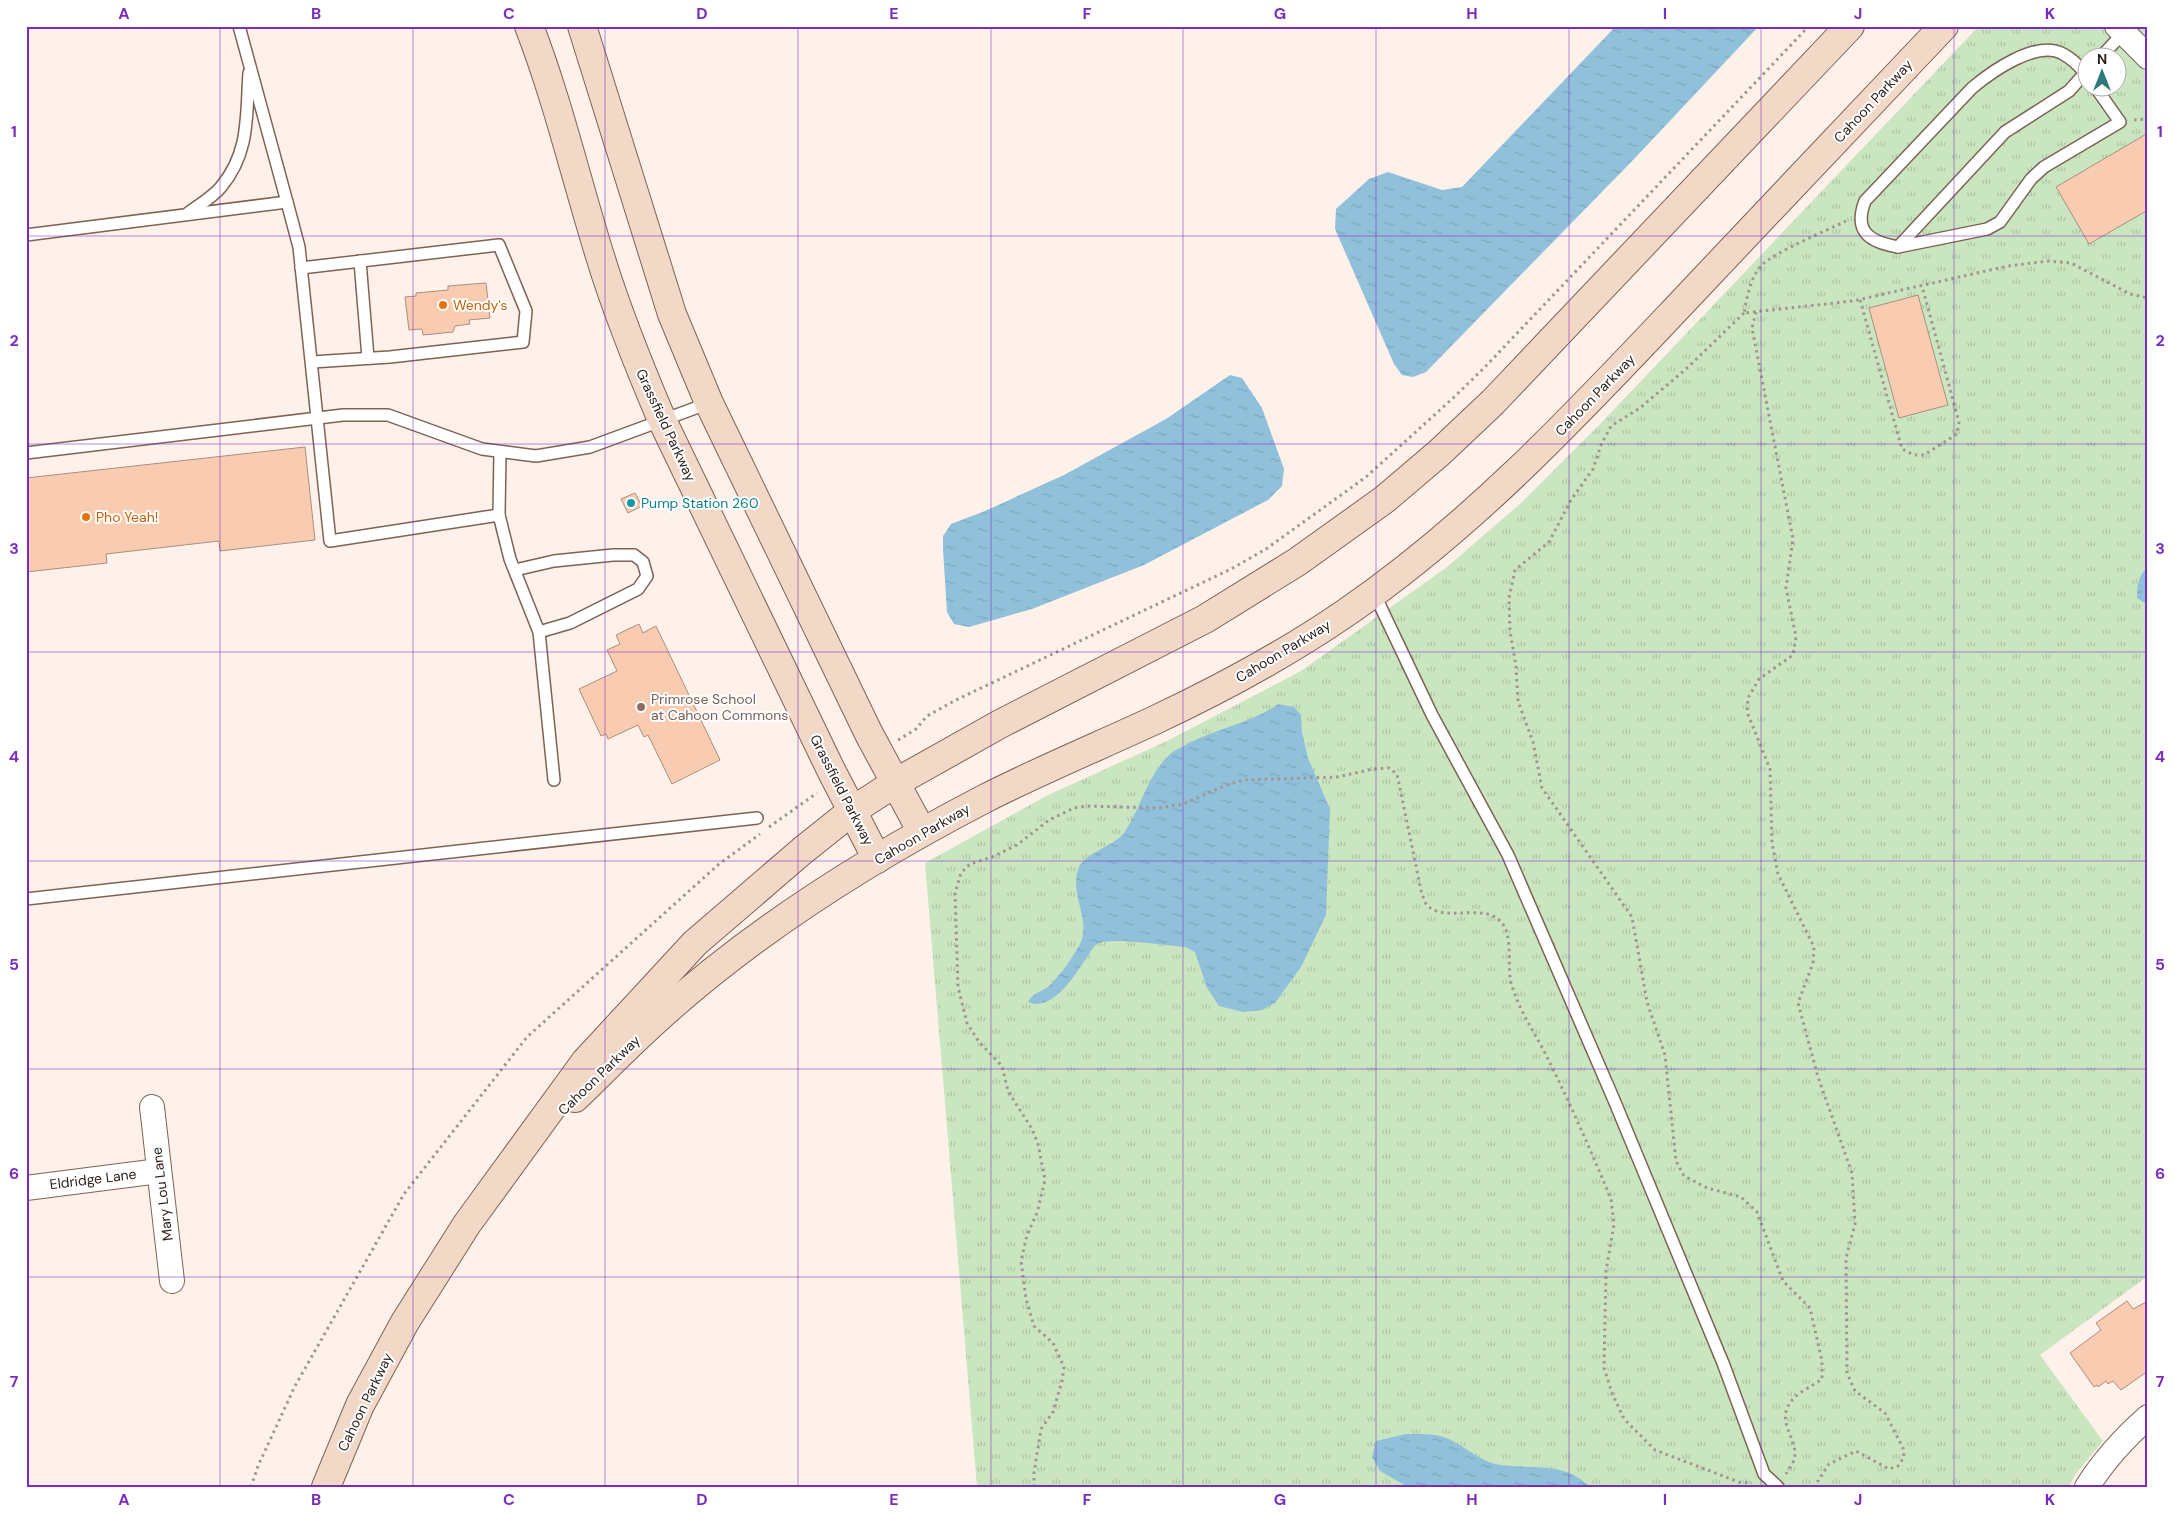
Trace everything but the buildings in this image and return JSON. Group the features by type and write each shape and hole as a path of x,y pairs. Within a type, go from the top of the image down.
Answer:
{"street":[{"name":"Grassfield Parkway","path":"529,26 544,67 614,301 628,339 662,420 836,780 878,859"},
{"path":"582,26 672,314 709,403 879,752 922,832"},
{"name":"Cahoon Parkway","path":"326,1487 360,1405 405,1322 467,1224 585,1062 662,977 696,943 782,867 852,811 895,782 1000,724 1166,640 1236,601 1319,548 1385,499 1493,402 1850,26"},
{"name":"Cahoon Parkway","path":"525,1146 660,1016 710,975 778,924 922,832 1026,778 1156,720 1222,688 1314,633 1374,593 1448,536 1517,474 1576,416 1944,26"},
{"path":"2123,28 2148,57"},
{"name":"Mary Lou Lane","path":"152,1107 172,1282"},
{"name":"Eldridge Lane","path":"26,1188 159,1171"},
{"path":"2087,1487 2120,1442 2148,1417"}],"lane":[{"path":"239,26 299,247 330,541 499,515"},
{"path":"2108,48 2123,28"},
{"path":"2076,65 2062,53 2036,51 1990,73 1972,88 1865,201 1860,214 1861,224 1868,237 1880,244 1898,247 1987,229 2000,222 2031,179 2044,167 2120,122 2103,98"},
{"path":"185,215 220,189 239,159 246,130 250,64"},
{"path":"1898,247 2005,132 2069,91 2076,84"},
{"path":"26,235 287,202"},
{"path":"301,268 499,245 526,311 523,342 312,362"},
{"path":"360,261 368,358"},
{"path":"26,454 344,415 388,415 482,449 536,456 590,447 709,403"},
{"path":"500,452 499,515 514,570 539,632 554,780"},
{"path":"514,570 554,561 613,555 634,555 643,562 647,576 638,589 570,624 539,632"},
{"path":"1374,593 1432,715 1508,855 1610,1091 1723,1363 1764,1474 1774,1484"},
{"path":"26,899 757,818"}],"path":[{"path":"879,752 916,729 927,716 956,700 1231,569 1266,548 1366,477 1484,368 1809,26"},
{"path":"1034,1487 1034,1473 1041,1429 1053,1412 1062,1382 1064,1367 1052,1343 1034,1326 1026,1299 1022,1261 1027,1235 1037,1213 1044,1180 1038,1144 1032,1129 1008,1091 1002,1066 979,1042 967,1023 958,987 954,893 961,873 970,864 992,857 1017,845 1049,820 1074,808 1085,806 1159,808 1183,804 1229,784 1245,780 1337,777 1389,768 1397,774 1422,895 1427,906 1443,913 1479,913 1492,916 1502,923 1507,932 1510,982 1518,1006 1547,1056 1611,1199 1614,1224 1606,1271 1604,1368 1612,1393 1624,1419 1655,1450 1739,1482 1774,1484 1785,1476 1794,1460 1794,1444 1784,1424 1787,1409 1794,1398 1822,1378 1822,1361 1810,1308 1783,1281 1756,1212 1741,1197 1707,1188 1684,1176 1676,1161 1665,1055 1647,1002 1632,916 1542,788 1533,742 1518,701 1509,598 1515,570 1549,542 1571,500 1593,469 1601,445 1611,426 1640,408 1686,369 1744,313 1749,290 1761,266 1782,253 1860,214"},
{"path":"1744,313 1860,300 2008,266 2048,261 2071,263 2130,294 2148,298"},
{"path":"1860,300 1902,449 1914,454 1924,454 1957,434 1959,422 1922,286"},
{"path":"1756,312 1752,328 1793,539 1786,588 1796,637 1793,655 1760,679 1748,698 1747,712 1770,769 1772,843 1778,874 1814,947 1813,963 1798,1003 1818,1076 1852,1173 1855,1224 1846,1258 1847,1373 1855,1391 1885,1413 1903,1448 1904,1457 1898,1466 1889,1469 1856,1451 1828,1464 1814,1487"},
{"path":"251,1487 258,1466 295,1386 404,1194 527,1037 719,864 836,780"}],"green space":[{"path":"1979,26 2148,26 2148,1276 2040,1355 2103,1441 2075,1475 2069,1487 977,1487 925,863 1048,795 1165,742 1301,671 1447,567 1521,503 1601,423"}],"water":[{"path":"1616,26 1759,26 1635,158 1426,372 1413,377 1402,375 1394,364 1335,229 1336,209 1369,179 1388,172 1442,190 1462,187"},
{"path":"1230,375 1242,378 1262,408 1284,469 1282,486 1268,500 1144,565 1032,609 969,627 954,624 947,612 943,549 943,536 951,524 985,511 1064,475 1166,419"},
{"path":"2148,567 2148,605 2137,598 2140,577"},
{"path":"1278,704 1294,707 1301,715 1302,732 1308,758 1330,809 1326,915 1301,967 1275,1003 1262,1010 1243,1012 1219,1006 1207,988 1195,952 1185,947 1114,941 1097,944 1063,990 1055,997 1037,1004 1028,1002 1032,996 1055,980 1080,944 1083,926 1076,887 1079,867 1088,857 1124,833 1161,763 1171,753 1189,743 1246,721"},
{"path":"1406,1434 1429,1434 1446,1438 1484,1460 1495,1464 1557,1469 1579,1478 1590,1487 1408,1487 1380,1471 1372,1457 1376,1441"}],"place":[{"name":"Wendy's","path":"443,305"},
{"name":"Pump Station 260","path":"631,503"},
{"name":"Pho Yeah!","path":"86,517"},
{"name":"Primrose School at Cahoon Commons","path":"641,707"}]}
